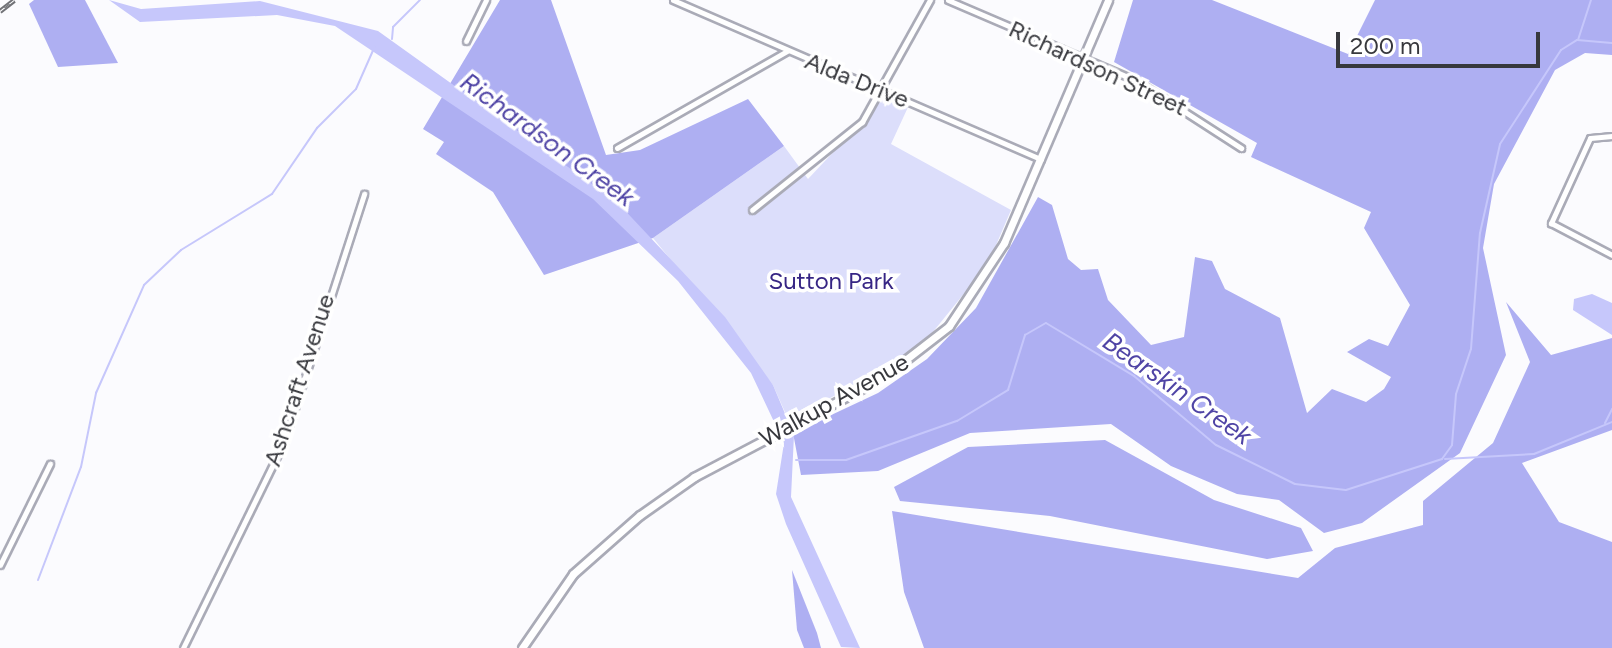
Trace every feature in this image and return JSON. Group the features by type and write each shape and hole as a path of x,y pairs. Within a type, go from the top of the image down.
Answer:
{"street":[{"path":"466,41 486,0"},
{"name":"Alda Drive","path":"673,0 1041,159"},
{"path":"752,210 842,145 884,91 930,0"},
{"name":"Richardson Street","path":"948,0 1083,57 1190,110 1241,148"},
{"name":"Walkup Avenue","path":"522,648 573,574 605,544 675,489 882,378 949,326 983,282 1041,159 1108,0"},
{"path":"617,148 787,51"},
{"path":"1612,136 1590,138 1551,223 1612,255"},
{"name":"Ashcraft Avenue","path":"183,648 284,442 364,194"},
{"path":"0,565 50,464"}],"green space":[{"name":"Sutton Park","path":"886,96 909,105 891,144 1011,210 988,264 928,338 884,371 788,419 773,385 653,238 784,146 808,179"}],"shaded area":[{"path":"34,0 85,0 118,63 58,67 29,4"},
{"path":"109,0 141,9 260,1 378,31 617,202 725,317 773,385 794,435 791,497 860,648 841,647 786,524 776,494 784,443 751,373 678,281 593,199 335,26 277,15 140,22"},
{"path":"500,0 551,0 606,155 640,150 748,99 784,146 653,238 544,275 493,192 436,154 444,142 423,129"},
{"path":"1133,0 1212,0 1348,54 1375,0 1612,0 1612,55 1585,53 1555,70 1494,184 1483,248 1506,355 1460,453 1362,523 1324,533 1279,500 1237,494 1171,466 1111,424 970,433 878,471 801,475 793,433 878,393 927,359 976,308 1038,197 1052,205 1068,259 1081,270 1098,269 1108,300 1151,345 1184,337 1195,257 1212,261 1225,289 1280,318 1307,413 1332,389 1366,402 1384,389 1391,377 1347,352 1369,339 1388,346 1410,305 1364,228 1371,212 1251,157 1257,143 1114,62"},
{"path":"1592,294 1612,303 1612,335 1573,310 1574,299"},
{"path":"1506,302 1551,355 1612,338 1612,430 1522,463 1559,522 1612,542 1612,648 924,648 904,592 892,511 1298,578 1335,548 1423,525 1423,501 1493,443 1530,362"},
{"path":"1105,440 1214,500 1301,528 1313,551 1267,559 1050,516 900,501 894,487 968,447"},
{"path":"792,570 821,648 804,648 797,630"}],"waterway":[{"path":"392,39 393,27 420,0"},
{"path":"1578,40 1591,0"},
{"name":"Bearskin Creek","path":"796,460 846,460 957,421 1008,390 1025,335 1046,323 1134,376 1216,445 1295,484 1346,490 1442,459 1452,445 1456,394 1471,349 1480,233 1500,144 1561,50 1577,40 1612,43"},
{"path":"38,580 81,467 96,393 144,285 181,250 272,194 317,128 356,89 375,46"},
{"path":"1605,423 1612,409"},
{"path":"1445,459 1534,454 1612,422"}],"railway":[{"path":"0,11 14,0"}],"water label":[{"name":"Richardson Creek","path":"547,140"}]}
